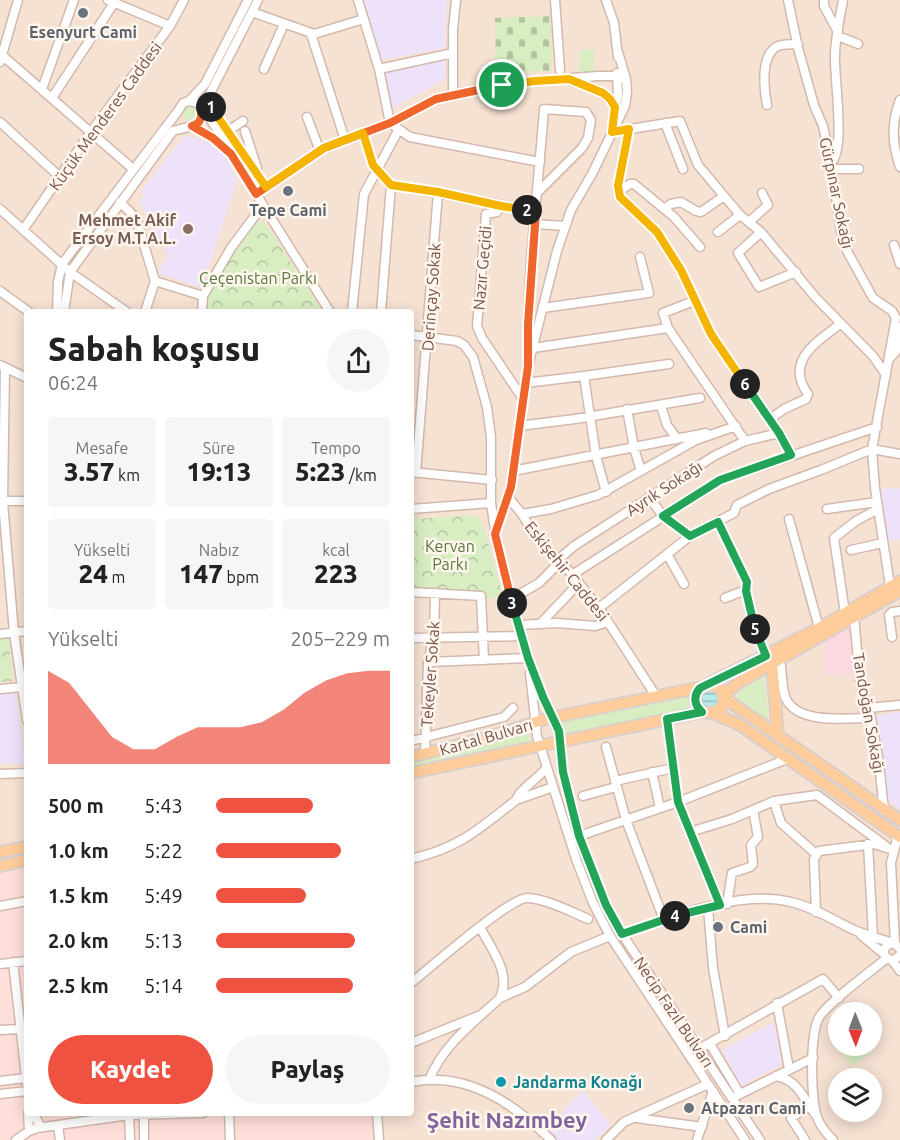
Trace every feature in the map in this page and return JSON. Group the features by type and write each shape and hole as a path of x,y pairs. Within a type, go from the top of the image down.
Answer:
{"main road":[{"path":"708,713 722,708 724,696 738,682 897,586"},
{"path":"770,663 819,628 850,615"},
{"path":"770,663 777,736"},
{"name":"Kartal Bulvarı","path":"414,756 490,737 535,722 704,686 770,663"},
{"path":"899,836 740,724 697,707 696,693 704,686 717,686 724,696 777,736 900,820"},
{"name":"Kartal Bulvarı","path":"414,771 667,719 708,713"},
{"path":"0,852 24,848"},
{"path":"0,866 24,861"}],"street":[{"path":"18,0 2,59 42,89 133,169"},
{"path":"42,89 74,0"},
{"name":"Küçük Menderes Caddesi","path":"23,230 90,133 170,26 184,0"},
{"path":"57,309 58,282 62,264 178,111 180,105 189,101 205,84 248,0"},
{"path":"64,309 70,272 120,202 174,131 200,121 204,107 258,0"},
{"path":"358,0 379,69 390,123 410,137 540,162"},
{"path":"453,95 456,0"},
{"path":"555,0 560,70"},
{"path":"495,534 511,487 528,366 557,251 571,210 592,174 612,132 624,106 627,92 621,77 612,18 606,0"},
{"path":"612,18 613,0"},
{"name":"Gürpınar Sokağı","path":"789,0 814,105 823,126 841,231 847,251 873,298 897,312 872,449 883,543 897,586"},
{"path":"824,0 824,6 838,34 858,44"},
{"path":"843,0 835,54 838,152 831,166 859,169"},
{"path":"52,98 111,1 170,26"},
{"path":"252,12 311,34 364,19"},
{"path":"264,69 284,24"},
{"path":"311,34 345,140"},
{"path":"767,105 764,79 770,53 777,47 798,44"},
{"path":"379,69 453,53"},
{"path":"256,194 320,151 390,123 436,99 535,81 621,77"},
{"path":"612,132 621,77"},
{"path":"569,79 603,93 615,107"},
{"path":"900,100 894,116 893,135 900,167"},
{"path":"189,101 204,107 228,131 266,187"},
{"path":"204,107 328,309"},
{"path":"528,366 528,324 537,193 544,110 588,114 591,122 588,138 582,148 537,193"},
{"path":"178,111 180,121 213,138 231,154"},
{"path":"307,117 320,151"},
{"path":"228,131 243,121"},
{"path":"612,132 680,121 698,165 740,215 761,232 840,324 873,356 886,375"},
{"path":"0,122 60,177"},
{"path":"665,123 683,170"},
{"path":"352,309 364,194 369,182 378,172 399,129"},
{"path":"629,129 618,192 623,202 657,232 681,270 711,334 770,419 791,455"},
{"path":"245,131 259,177"},
{"path":"363,133 373,165 391,185 536,211"},
{"path":"618,192 634,184 665,208 700,247"},
{"path":"381,309 391,185"},
{"name":"Derinçay Sokak","path":"414,473 428,336 438,192"},
{"path":"749,222 768,205 762,194"},
{"path":"665,208 681,202 701,212 724,196"},
{"path":"120,202 136,218 155,281 146,309"},
{"path":"202,309 203,296 231,248 263,205"},
{"name":"Nazır Geçidi","path":"501,206 498,211 486,214 477,326 482,338 523,399"},
{"path":"0,209 70,272 123,309"},
{"path":"718,232 740,215"},
{"path":"535,224 566,226"},
{"path":"761,232 738,253 759,287 795,272"},
{"path":"894,245 900,264"},
{"path":"543,308 649,293 640,257"},
{"path":"155,281 203,296"},
{"path":"0,291 25,309"},
{"path":"694,301 663,313 668,328 745,441"},
{"path":"770,419 784,409 806,399 808,394 800,379 803,359 808,349 840,324"},
{"path":"888,359 896,351 900,327"},
{"path":"533,348 668,328"},
{"path":"414,335 457,341 464,345 472,357 487,407 491,437 491,503 495,534 528,658 428,662"},
{"path":"525,383 669,364"},
{"path":"24,377 2,367 2,502 14,633 23,675 24,700"},
{"path":"584,376 596,456 606,492"},
{"path":"519,426 627,409 662,406 700,398"},
{"path":"662,406 667,425 677,439"},
{"path":"627,409 641,471"},
{"path":"522,514 551,509 606,492 696,440 736,426"},
{"path":"572,575 720,480 877,427"},
{"path":"513,471 703,433 713,434"},
{"name":"Ayrık Sokağı","path":"511,599 539,583 574,546 714,456 745,441 779,433"},
{"path":"599,608 690,536 734,513 737,505 761,493 872,449 900,454"},
{"path":"414,473 492,480"},
{"name":"Eskişehir Caddesi","path":"508,497 522,514 537,539 572,575 599,608 656,696"},
{"path":"649,497 663,516 690,536"},
{"path":"2,502 24,501"},
{"path":"414,509 491,503"},
{"path":"827,509 877,506"},
{"name":"Tandoğan Sokağı","path":"877,506 834,538 850,615 860,681 871,718 884,810"},
{"path":"789,519 819,628"},
{"path":"718,522 747,582 746,591 754,628 770,663 781,666 787,701 795,709 813,717 871,718"},
{"path":"851,550 883,543"},
{"path":"667,554 684,584"},
{"path":"541,623 579,583"},
{"path":"725,598 746,591"},
{"path":"414,592 481,596 484,660"},
{"name":"Tekeyler Sokak","path":"425,754 428,662 434,637 435,593"},
{"path":"892,637 889,615 900,611"},
{"path":"518,624 595,626 609,622"},
{"path":"0,634 24,631"},
{"path":"414,638 522,636"},
{"name":"Necip Fazıl Bulvarı","path":"528,658 558,728 563,772 579,836 606,905 622,934 699,1049 736,1096 760,1140"},
{"name":"Necip Fazıl Bulvarı","path":"528,658 535,722 540,745 593,903 610,936 745,1140"},
{"path":"0,689 22,687"},
{"path":"868,708 900,705"},
{"path":"414,740 504,717 513,708"},
{"path":"667,719 678,802 723,904"},
{"path":"606,747 626,820 664,920"},
{"path":"579,836 678,802 788,759"},
{"path":"516,800 518,795 547,767"},
{"path":"583,796 652,772 673,768"},
{"path":"652,772 660,808"},
{"path":"0,774 24,773"},
{"path":"414,859 451,847 471,836 516,800 553,787"},
{"path":"690,832 732,819 774,801 817,795 890,849"},
{"path":"774,801 781,823 816,854"},
{"path":"723,904 732,873 753,864 751,843 758,835 753,810"},
{"path":"897,945 890,849 899,836"},
{"path":"816,912 814,859 816,854 821,850 868,844 890,849"},
{"path":"868,844 873,936"},
{"path":"414,981 506,907 523,898 532,898 552,904 588,919"},
{"path":"622,934 723,904 752,900 780,900 801,905 856,931 897,945"},
{"path":"0,906 24,902"},
{"path":"708,908 713,968 725,1036"},
{"path":"480,927 503,971 504,986 500,998"},
{"path":"856,931 900,971"},
{"path":"429,1080 446,1050 500,998 525,987 571,952 610,936"},
{"path":"887,958 886,946 897,945"},
{"path":"833,1140 821,1126 813,1096 813,1034 817,1022 824,1011 838,998 887,958 900,955"},
{"path":"0,964 24,961"},
{"path":"13,962 24,1048"},
{"path":"699,1049 823,979 838,998"},
{"path":"777,1004 789,1070"},
{"path":"414,1042 484,1014"},
{"path":"0,1030 21,1029"},
{"path":"710,1044 736,1096 813,1058"},
{"path":"776,1076 785,1078 795,1085 817,1116"},
{"path":"0,1081 24,1078"},
{"path":"414,1082 429,1080 464,1084 493,1095 519,1110 551,1140"},
{"path":"606,1140 618,1127 635,1117 711,1088"},
{"path":"698,1140 711,1088"},
{"path":"0,1094 24,1091"},
{"path":"805,1140 790,1119 809,1106"},
{"path":"28,1116 29,1131"},
{"path":"35,1116 41,1128"},
{"path":"16,1140 29,1131 41,1128 117,1116"},
{"path":"129,1116 130,1140"},
{"path":"143,1116 144,1140"},
{"path":"229,1116 230,1140"},
{"path":"377,1116 379,1140"},
{"path":"635,1117 702,1127"},
{"path":"58,1126 60,1140"}],"shaded area":[{"path":"0,0 900,0 900,1140 379,1140 377,1116 414,1116 414,309 24,309 24,852 0,857"},
{"path":"358,0 447,0 445,48 377,61"},
{"path":"445,55 445,79 389,110 380,69"},
{"name":"Mehmet Akif Ersoy M.T.A.L.","path":"185,135 215,145 223,153 237,180 202,288 157,273 168,255 139,202 144,195 140,192"},
{"path":"878,489 900,489 900,539 887,542"},
{"path":"853,626 858,675 824,674 824,641"},
{"path":"16,692 24,763 0,764 0,693"},
{"path":"900,712 900,809 886,799 875,718"},
{"path":"24,852 24,1116 377,1116 379,1140 0,1140 0,857"},
{"path":"774,1022 782,1064 741,1086 722,1050"},
{"path":"583,1090 611,1125 595,1140 555,1140 545,1130"}],"green space":[{"path":"551,16 552,71 496,72 495,18"},
{"path":"579,50 594,50 594,73 579,73"},
{"path":"187,106 193,106 197,113 193,120 187,120 183,116 183,110"},
{"name":"Çeçenistan Parkı","path":"263,220 321,309 207,309 212,289 221,271 241,240"},
{"name":"Kervan Parkı","path":"477,515 485,532 504,599 414,591 414,519"},
{"path":"9,637 12,681 0,682 0,639"},
{"path":"765,676 768,721 741,704 737,697 742,689"},
{"path":"689,696 692,710 564,737 559,723"},
{"path":"528,732 531,745 414,768 414,761"},
{"path":"845,1056 866,1056 851,1066"}],"water":[{"path":"710,691 716,693 718,699 716,705 710,707 704,705 702,699 704,693"}],"place":[{"name":"Esenyurt Cami","path":"83,13"},
{"name":"Tepe Cami","path":"288,191"},
{"name":"Mehmet Akif Ersoy M.T.A.L.","path":"188,229"},
{"name":"Cami","path":"718,927"},
{"name":"Jandarma Konağı","path":"501,1082"},
{"name":"Atpazarı Cami","path":"689,1108"}],"district":[{"name":"Şehit Nazımbey","path":"507,1119"}],"route":[{"path":"502,85 436,99 390,123 345,140 324,148 266,187 256,194 231,154 213,138 192,126 200,121 203,115 202,108 207,101 266,187 320,151 324,148 363,133 373,165 391,185 536,211 528,324 528,366 511,487 495,534 528,658 543,697 558,726 563,772 579,836 606,905 622,934 682,914 720,905 678,802 667,719 702,712 695,700 700,688 766,656 754,628 746,591 747,582 718,522 690,536 663,516 720,480 791,455 770,419 711,334 681,270 657,232 620,197 618,186 629,129 612,132 615,107 610,99 603,93 569,79 502,85"}]}
